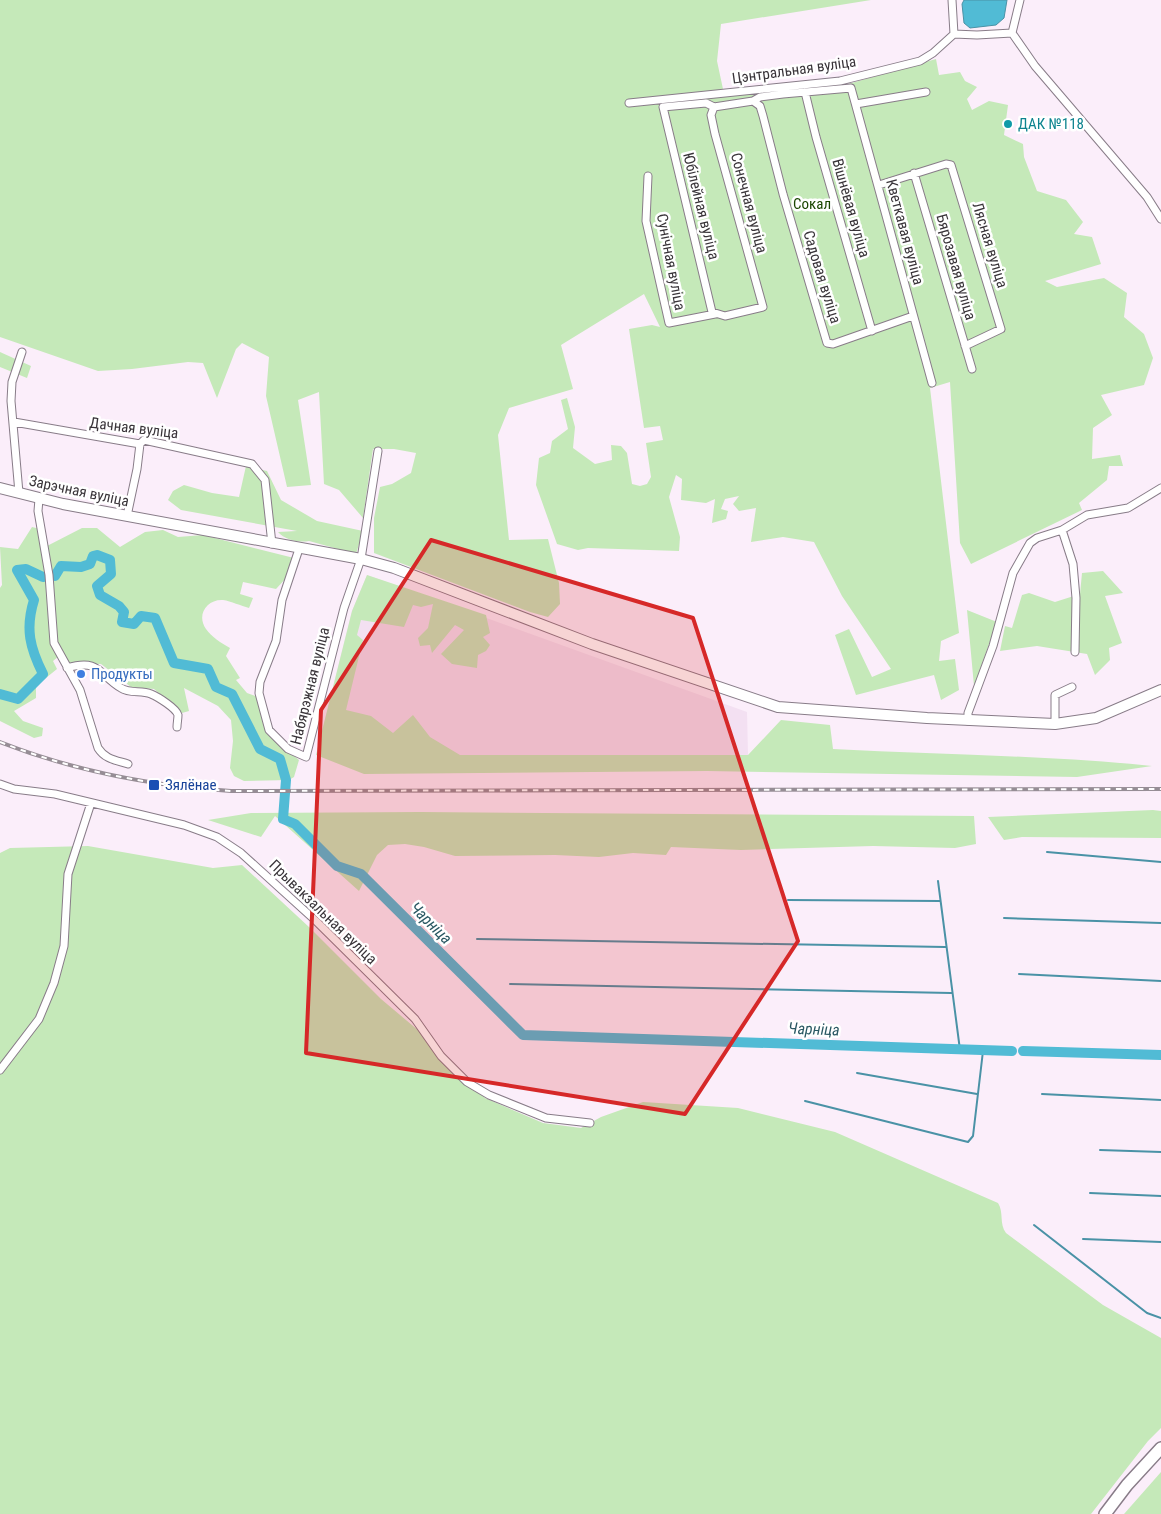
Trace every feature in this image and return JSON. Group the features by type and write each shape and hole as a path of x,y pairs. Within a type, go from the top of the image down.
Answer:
{"main road":[{"path":"1105,1514 1127,1485 1161,1448"}],"street":[{"path":"952,0 954,34 978,36 1012,32"},
{"path":"1020,0 1012,32 1036,66 1146,197 1161,219"},
{"name":"Цэнтральная вуліца","path":"629,103 840,81 914,63 933,53 954,34"},
{"name":"Кветкавая вуліца","path":"805,92 851,88 932,383"},
{"path":"714,107 753,101 760,97 805,92"},
{"name":"Вішнёвая вуліца","path":"805,92 816,137 872,331"},
{"path":"856,104 926,92"},
{"path":"724,94 725,105"},
{"name":"Садовая вуліца","path":"753,101 760,106 783,194 827,343 833,344 872,331"},
{"name":"Юбілейная вуліца","path":"714,107 706,102 663,107 714,313"},
{"name":"Сонечная вуліца","path":"714,107 711,114 715,134 763,307 725,316 714,313"},
{"name":"Лясная вуліца","path":"914,173 946,164 952,169 1001,329 965,346"},
{"path":"879,185 914,173"},
{"name":"Бярозавая вуліца","path":"914,173 972,369"},
{"name":"Сунічная вуліца","path":"648,176 646,221 669,323 714,313"},
{"path":"872,331 913,316"},
{"path":"19,494 11,401 12,382 22,352"},
{"name":"Дачная вуліца","path":"14,422 140,444 144,440 248,462 262,475 266,486 272,544"},
{"path":"127,516 140,444"},
{"name":"Набярэжная вуліца","path":"299,549 282,600 276,641 260,682 259,693 269,730 288,749 306,757 344,608 361,559 378,451"},
{"name":"Зарэчная вуліца","path":"0,488 39,499 272,544 361,559 435,582 592,644 778,707 968,721 1056,724 1096,718 1161,690"},
{"path":"968,721 968,712 993,646 1012,573 1030,543 1037,538 1062,530 1087,515 1128,508 1161,488"},
{"path":"39,499 38,511 49,575 54,643 80,690 98,748 102,754 111,759 128,764"},
{"path":"1062,530 1073,564 1076,598 1075,652"},
{"path":"67,668 98,668 120,688 150,694 175,710 178,717 177,727"},
{"path":"1056,724 1055,695 1072,687"},
{"name":"Прывакзальная вуліца","path":"0,784 14,789 55,794 184,825 217,837 241,853 316,921 415,1019 441,1056 466,1082 489,1095 546,1118 590,1123"},
{"path":"0,1070 39,1020 54,982 64,946 68,874 91,803"}],"highlighted area":[{"path":"431,540 693,618 798,941 685,1114 306,1053 321,710"}],"shaded area":[{"path":"367,575 747,712 748,755 316,755 352,611"}],"green space":[{"name":"Сокал","path":"0,0 871,0 721,24 717,61 723,89 690,97 694,99 848,84 936,59 939,75 960,72 965,81 977,87 967,99 972,110 989,101 1008,105 1004,135 1023,144 1024,157 1037,191 1066,200 1083,222 1074,234 1092,237 1101,264 1045,281 1057,287 1104,278 1127,293 1124,317 1144,334 1153,358 1144,385 1101,395 1112,415 1093,428 1092,459 1120,455 1123,466 1109,466 1107,480 1079,503 1082,510 971,564 960,543 950,382 930,388 959,633 941,641 939,661 955,659 959,690 941,700 934,675 856,695 835,635 849,629 872,677 891,669 842,596 814,542 783,537 751,542 756,508 739,511 733,504 739,496 725,499 721,509 728,511 726,519 712,523 715,499 706,503 681,500 682,479 676,475 669,497 680,537 679,551 588,548 578,550 557,544 536,485 539,458 550,453 552,441 568,429 561,400 567,398 575,427 573,448 595,464 612,460 611,445 621,446 627,453 632,484 640,486 647,484 651,477 646,443 663,440 660,426 644,428 629,329 652,325 660,327 644,294 561,345 573,389 509,408 498,435 509,540 548,539 559,583 560,604 548,617 530,612 374,553 374,518 380,487 392,484 411,473 416,453 394,449 373,449 363,518 339,490 324,484 319,392 298,400 311,485 287,487 266,396 269,357 242,343 236,349 217,398 203,363 188,362 98,371 0,337"},
{"path":"0,352 31,366 27,378 0,367"},
{"path":"246,466 267,471 281,500 317,521 363,531 356,554 309,541 292,540 278,532 297,531 181,510 168,500 173,491 184,485 212,493 239,497"},
{"path":"32,527 40,529 47,546 82,528 97,528 120,547 145,532 163,530 178,537 203,535 294,558 288,576 276,589 243,582 240,594 253,598 249,608 217,600 208,605 202,618 208,632 230,648 226,656 240,678 236,680 247,693 258,697 266,733 299,760 294,777 289,780 244,781 234,776 230,768 233,741 231,720 218,706 184,688 189,711 182,713 154,689 131,687 101,664 71,663 59,656 53,661 57,669 36,686 36,698 14,711 23,721 43,728 42,736 34,738 0,721 0,588 2,585 0,547 18,549"},
{"path":"1103,571 1123,593 1105,596 1122,643 1109,648 1110,660 1095,675 1087,654 1037,646 1000,651 1005,626 1012,628 1022,595 1029,593 1055,602 1080,594 1082,573"},
{"path":"367,575 486,615 490,633 483,637 490,645 486,651 478,655 477,668 452,664 441,654 464,630 455,625 432,653 430,645 420,646 418,638 428,628 433,604 421,607 413,605 404,627 361,620 357,635 363,640 346,710 371,716 393,733 413,715 430,737 460,755 748,755 781,720 830,725 833,749 1033,757 1152,766 1077,777 707,771 364,774 316,755 352,611"},
{"path":"967,610 997,622 974,686"},
{"path":"1161,811 1161,838 1022,837 1004,840 988,817"},
{"path":"420,812 974,816 976,844 955,848 873,846 741,850 671,847 666,855 633,853 599,857 555,855 455,856 424,847 405,844 388,845 377,855 359,891 275,816 261,837 208,820 251,813"},
{"path":"88,846 213,868 242,865 309,927 381,999 425,1036 485,1098 543,1123 581,1128 601,1117 643,1102 738,1108 835,1132 998,1203 1006,1233 1103,1305 1161,1338 1161,1428 1148,1441 1091,1514 0,1514 0,853 10,848"},
{"path":"1161,1472 1161,1514 1124,1514"}],"water":[{"path":"964,0 1007,0 1004,18 996,25 970,28 964,23 962,4"}],"waterway":[{"name":"Чарніца","path":"55,576 61,566 81,567 90,564 93,556 97,555 110,560 111,574 97,586 100,595 119,606 124,612 122,622 134,624 141,616 155,618 174,663 208,669 216,687 232,694 260,749 280,759 286,780 283,819 295,824 337,866 361,874 523,1035 1012,1051"},
{"name":"Чарніца","path":"0,694 18,699 43,674 30,638 29,629 34,600 17,570 26,569 43,577"},
{"path":"1047,852 1161,862"},
{"path":"938,881 960,1050"},
{"path":"788,900 940,901"},
{"path":"1004,918 1161,923"},
{"path":"477,939 945,947"},
{"path":"1019,974 1161,981"},
{"path":"510,984 951,993"},
{"path":"805,1101 968,1142 973,1136 983,1051"},
{"name":"Чарніца","path":"1023,1051 1161,1055"},
{"path":"857,1073 977,1094"},
{"path":"1042,1094 1161,1100"},
{"path":"1100,1150 1161,1152"},
{"path":"1090,1193 1161,1196"},
{"path":"1034,1225 1147,1313 1161,1318"},
{"path":"1083,1239 1161,1242"}],"railway":[{"path":"0,742 56,761 114,776 201,789 231,791 1161,789"}],"place":[{"name":"ДАК №118","path":"1008,124"},
{"name":"Продукты","path":"81,674"},
{"name":"Зялёнае","path":"154,785"}]}
